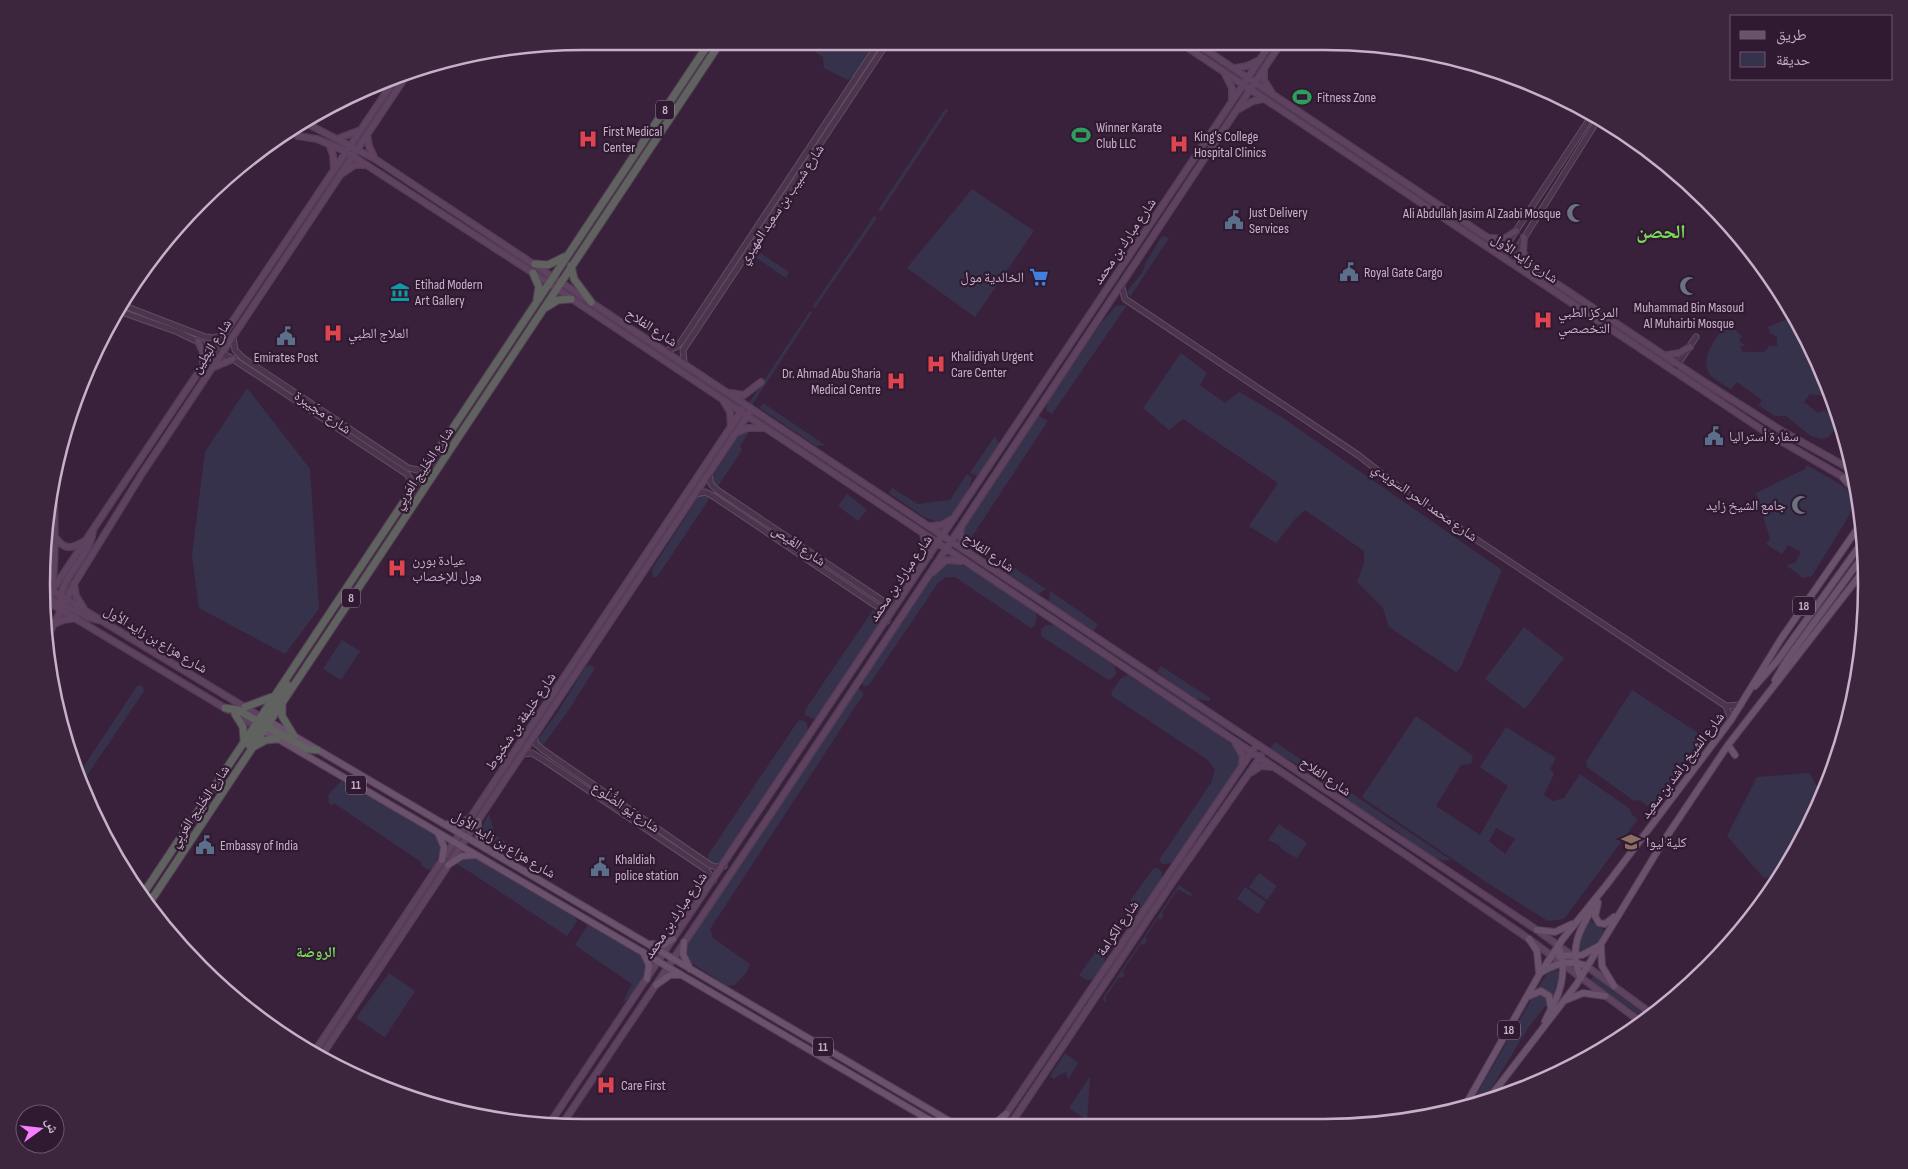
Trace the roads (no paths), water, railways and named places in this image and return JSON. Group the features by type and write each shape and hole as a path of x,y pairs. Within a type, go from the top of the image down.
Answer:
{"highway":[{"name":"شارع الخَلِيج العَربِي","path":"146,890 243,744 282,704 540,307 549,284 569,253 705,50"},
{"name":"شارع الخَلِيج العَربِي","path":"152,899 253,747 274,696 428,467 540,307 561,282 715,50"},
{"path":"535,264 548,266 569,253"},
{"path":"571,266 574,279 591,302"},
{"path":"533,273 539,289 540,307 556,301 571,299"},
{"path":"237,771 238,762 294,675 298,662"},
{"path":"245,707 263,702 274,696"},
{"path":"282,704 282,716 294,736"},
{"path":"225,708 236,709 306,749 317,750"},
{"path":"235,714 244,730 243,744"},
{"path":"253,747 266,740 277,739"}],"main road":[{"name":"شارع زايد الأول","path":"1191,50 1767,433 1848,481"},
{"name":"شارع زايد الأول","path":"1206,50 1685,368 1782,431 1845,466"},
{"name":"شارع مبارك بن محمد","path":"553,1118 939,543 1266,50"},
{"name":"شارع مبارك بن محمد","path":"566,1118 774,809 1276,50"},
{"path":"1234,68 1247,66 1260,58"},
{"path":"1264,70 1264,80 1273,95"},
{"path":"1224,72 1232,88 1232,101"},
{"name":"شارع البَطِين","path":"52,626 62,601 142,472 402,82"},
{"name":"شارع البَطِين","path":"50,593 388,88"},
{"path":"1235,112 1253,100 1263,99"},
{"name":"شارع الفلاح","path":"311,126 358,148 535,264 1537,930 1575,960"},
{"path":"337,139 362,128"},
{"path":"368,134 369,146 375,159"},
{"name":"شارع الفلاح","path":"298,136 329,144 368,165 1277,768 1552,955"},
{"path":"329,144 333,155 334,168"},
{"path":"339,176 356,166 368,165"},
{"path":"1487,237 1504,239 1516,231"},
{"path":"1524,237 1523,252 1534,268"},
{"path":"199,339 203,352 203,364"},
{"path":"1666,355 1680,353 1690,347"},
{"path":"212,368 233,359"},
{"path":"728,392 744,395 761,382"},
{"path":"723,400 731,416 730,429"},
{"name":"شارع خليفة بن شخبوط","path":"317,1047 746,405"},
{"name":"شارع خليفة بن شخبوط","path":"325,1051 752,409"},
{"path":"736,434 747,428 765,428"},
{"path":"1843,478 1849,484"},
{"path":"928,526 942,525 956,517"},
{"path":"962,525 960,536 968,552"},
{"path":"62,601 91,541 93,528"},
{"path":"922,532 928,545 930,556"},
{"name":"شارع الشيخ راشد بن سعيد","path":"1469,1099 1558,945 1608,883 1742,705 1777,646 1855,532"},
{"path":"53,534 60,545 66,548 72,548 85,541"},
{"path":"52,589 53,534"},
{"name":"شارع الشيخ راشد بن سعيد","path":"1753,688 1774,665 1857,549"},
{"path":"922,583 946,560 966,562"},
{"name":"شارع الشيخ راشد بن سعيد","path":"1773,686 1788,658 1857,565"},
{"path":"50,577 53,573"},
{"name":"شارع الشيخ راشد بن سعيد","path":"1494,1091 1581,978 1619,912 1728,745 1858,578"},
{"path":"74,584 78,600 87,611"},
{"name":"شارع هزاع بن زايد الأول","path":"52,589 76,618 235,714 294,736 447,824 467,838 946,1119"},
{"path":"50,601 62,601 90,618 102,620"},
{"name":"شارع هزاع بن زايد الأول","path":"50,601 62,601 87,611 245,707 277,739 687,976 928,1119"},
{"path":"52,626 63,620 76,618"},
{"path":"1234,740 1243,756 1240,770"},
{"name":"شارع الكرامة","path":"1003,1119 1257,744"},
{"path":"1728,745 1735,755"},
{"name":"شارع الكرامة","path":"1014,1119 1172,883 1265,750"},
{"path":"1248,775 1261,766 1277,768"},
{"path":"447,824 458,824 470,818"},
{"path":"478,821 478,835 489,850"},
{"path":"435,830 443,841 442,860"},
{"path":"448,865 462,856 478,854"},
{"path":"1581,978 1575,960 1579,931 1608,883"},
{"path":"1598,899 1595,916 1599,923 1611,921 1619,912"},
{"path":"1537,930 1555,932 1574,924"},
{"path":"650,944 663,944 673,939"},
{"path":"1529,939 1539,958 1539,975"},
{"path":"684,942 683,954 691,970"},
{"path":"1539,975 1562,960 1575,960 1602,943"},
{"path":"1602,943 1602,966 1614,986"},
{"path":"1544,1025 1560,988 1562,960 1558,945"},
{"path":"643,951 649,964 647,978"},
{"path":"1552,955 1562,960 1581,978 1636,1018"},
{"path":"1575,960 1588,967 1647,1010"},
{"path":"656,984 670,975 687,976"},
{"path":"1527,998 1538,991 1545,992 1551,1000 1551,1009"},
{"path":"1565,1000 1583,993 1605,996"},
{"path":"1000,1119 1006,1114"}],"street":[{"name":"شارع شبيب بن سعيد المهيري","path":"666,351 674,349 681,342 737,258 773,198 874,50"},
{"name":"شارع شبيب بن سعيد المهيري","path":"684,363 683,350 737,274 742,261 882,50"},
{"path":"1500,256 1589,121"},
{"path":"1509,262 1595,124"},
{"path":"737,258 742,261"},
{"path":"1110,301 1125,298 1121,284"},
{"name":"شارع محمد الحر السويدي","path":"1125,298 1363,458 1421,502 1726,706"},
{"path":"128,307 199,339"},
{"path":"129,315 136,310"},
{"path":"124,313 199,339 214,338 225,334"},
{"name":"شارع مجَيبرة","path":"233,335 235,350 243,358 408,468 418,470 428,467"},
{"path":"1673,370 1696,338"},
{"name":"شارع مجَيبرة","path":"199,339 233,359 406,474 415,487"},
{"path":"1680,375 1685,368"},
{"name":"شارع الغَيص","path":"709,475 713,487 886,602 899,602"},
{"name":"شارع الغَيص","path":"696,494 705,492 713,496 881,609 887,620"},
{"path":"1731,720 1726,706 1742,705"},
{"name":"شارع يَو الضُّلُوع","path":"534,737 538,746 712,866 724,865"},
{"name":"شارع يَو الضُّلُوع","path":"522,754 532,753 542,759 708,871 713,881"},
{"path":"542,759 547,755 563,764"}],"place":[{"name":"Fitness Zone","path":"1302,97"},
{"name":"Winner Karate Club LLC","path":"1081,135"},
{"name":"First Medical Center","path":"588,139"},
{"name":"King's College Hospital Clinics","path":"1179,144"},
{"name":"Ali Abdullah Jasim Al Zaabi Mosque","path":"1576,213"},
{"name":"Just Delivery Services","path":"1234,220"},
{"name":"Royal Gate Cargo","path":"1349,272"},
{"name":"الخالدية مول","path":"1039,277"},
{"name":"Muhammad Bin Masoud Al Muhairbi Mosque","path":"1689,286"},
{"name":"Etihad Modern Art Gallery","path":"400,292"},
{"name":"المركز الطبي التخصصي","path":"1543,320"},
{"name":"العلاج الطبي","path":"333,333"},
{"name":"Emirates Post","path":"286,336"},
{"name":"Khalidiyah Urgent Care Center","path":"936,364"},
{"name":"Dr. Ahmad Abu Sharia Medical Centre","path":"896,381"},
{"name":"سفارة أستراليا","path":"1714,436"},
{"name":"جامع الشيخ زايد","path":"1801,505"},
{"name":"عيادة بورن هول للإخصاب","path":"397,568"},
{"name":"كلية ليوا","path":"1631,842"},
{"name":"Embassy of India","path":"205,845"},
{"name":"Khaldiah police station","path":"600,867"},
{"name":"Care First","path":"606,1085"}],"district":[{"name":"الحصن","path":"1661,231"},
{"name":"الروضة","path":"316,952"}]}
